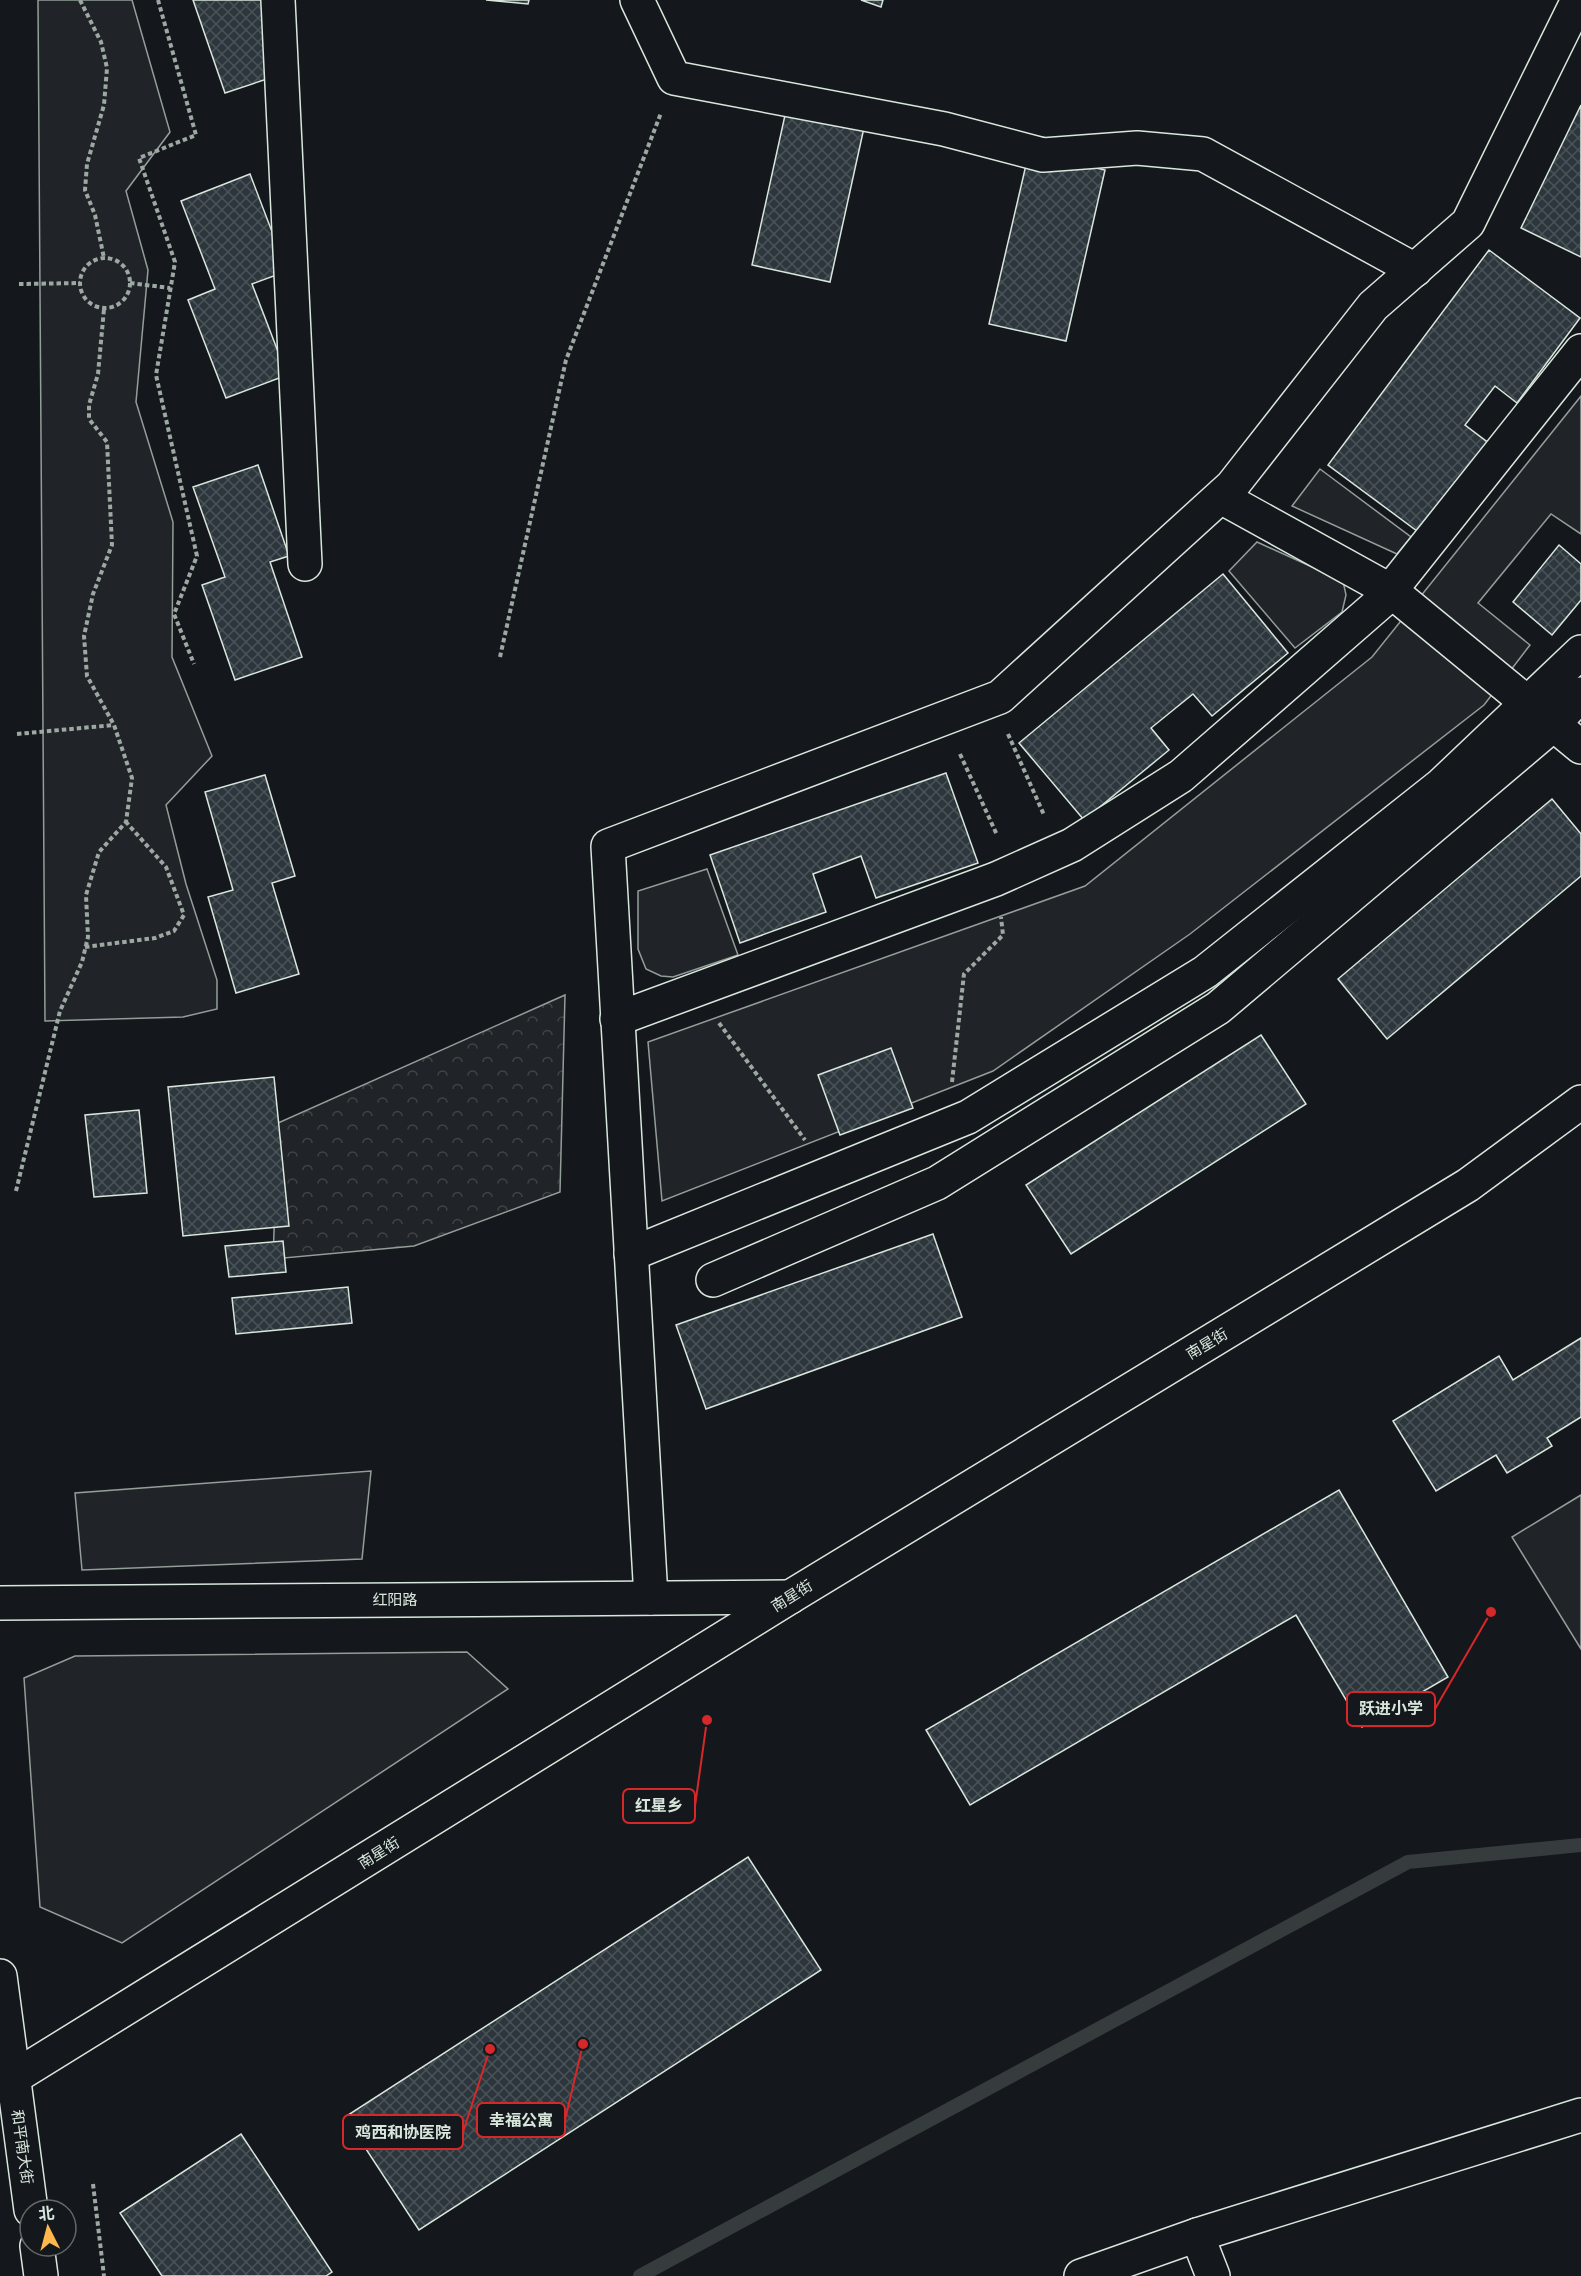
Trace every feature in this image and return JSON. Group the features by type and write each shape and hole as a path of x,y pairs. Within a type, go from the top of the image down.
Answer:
{"main road":[{"path":"278,0 305,564"},
{"path":"637,0 674,78 944,129 1043,155 1137,148 1203,154 1415,270"},
{"path":"651,1598 608,846 1000,697 1232,486 1373,306 1468,223 1578,0"},
{"path":"617,1019 1005,875 1060,850 1181,776 1383,601 1581,351"},
{"path":"1221,497 1390,591 1581,747"},
{"path":"631,1254 968,1117 1205,972 1441,785 1581,651"},
{"path":"713,1280 938,1184 1218,1008 1554,724 1581,694"},
{"name":"南星街","path":"6,2084 790,1597 1468,1185 1581,1102"},
{"name":"红阳路","path":"0,1603 790,1597"},
{"name":"和平南大街","path":"0,1976 6,2084 30,2198"},
{"path":"1081,2276 1197,2235 1581,2115"},
{"path":"1197,2235 1213,2276"},
{"path":"39,2258 41,2276"}],"path":[{"path":"80,0 101,42 107,68 104,105 87,164 85,190 95,215 104,258"},
{"path":"158,0 196,135 138,158 175,262 156,375 196,556 174,614 194,664"},
{"path":"500,657 566,360 674,78"},
{"path":"104,258 112,259 125,268 130,284 125,298 112,308 104,309 88,302 82,296 80,283 88,264 104,258"},
{"path":"19,284 80,283"},
{"path":"130,284 170,288"},
{"path":"16,1191 60,1011 82,962 88,937 86,895 99,852 126,822 132,778 114,725 87,676 84,636 93,594 112,544 106,442 89,419 89,405 98,374 104,309"},
{"path":"16,734 114,725"},
{"path":"1004,725 1060,850"},
{"path":"943,1127 956,1062 964,974 1003,935 1005,875 956,744"},
{"path":"85,947 154,938 174,931 184,915 166,867 126,822"},
{"path":"694,989 830,1173"},
{"path":"93,2184 104,2276"}],"green space":[{"path":"38,0 132,0 170,132 126,191 148,270 136,402 173,522 172,657 212,756 166,805 186,884 217,980 217,1009 183,1017 45,1021"},
{"path":"1581,396 1581,534 1551,514 1478,603 1530,645 1484,705 1190,934 993,1071 662,1201 648,1042 1085,886 1372,657"},
{"path":"1320,469 1411,537 1397,554 1292,506"},
{"path":"1257,542 1343,581 1346,595 1342,612 1295,648 1229,571"},
{"path":"707,869 738,955 673,977 661,976 646,969 638,949 638,891"},
{"path":"565,995 560,1192 414,1246 273,1259 278,1123"},
{"path":"371,1471 362,1559 82,1570 75,1493"},
{"path":"1581,1495 1581,1649 1512,1537"},
{"path":"467,1652 508,1689 122,1943 40,1907 24,1678 75,1656"}],"building":[{"path":"193,0 270,0 294,70 225,93"},
{"path":"486,0 529,0 528,4"},
{"path":"861,0 883,0 881,7"},
{"path":"791,88 869,105 830,282 752,265"},
{"path":"1581,105 1581,257 1521,228"},
{"path":"1029,152 1105,170 1066,341 989,324"},
{"path":"250,174 287,271 252,284 287,375 226,398 188,300 215,289 181,201"},
{"path":"1489,250 1580,318 1517,403 1495,386 1465,425 1490,444 1421,534 1328,465"},
{"path":"258,465 289,556 270,562 302,657 235,680 202,585 225,577 193,487"},
{"path":"1559,545 1581,564 1581,600 1552,635 1513,602"},
{"path":"1223,574 1288,653 1212,716 1193,694 1151,728 1169,750 1084,820 1019,743"},
{"path":"946,773 978,863 876,898 861,856 813,874 826,912 740,943 710,855"},
{"path":"265,775 295,876 272,883 299,974 236,993 208,897 233,890 205,792"},
{"path":"1552,799 1581,834 1581,876 1387,1039 1338,979"},
{"path":"1261,1035 1306,1104 1071,1254 1026,1185"},
{"path":"891,1048 913,1108 840,1135 818,1075"},
{"path":"274,1077 289,1226 183,1236 168,1087"},
{"path":"139,1110 147,1193 94,1197 85,1115"},
{"path":"933,1234 962,1317 706,1409 676,1325"},
{"path":"283,1241 286,1272 229,1277 225,1246"},
{"path":"348,1287 352,1323 236,1334 232,1298"},
{"path":"1581,1338 1581,1417 1547,1438 1552,1446 1507,1473 1496,1455 1436,1491 1393,1421 1499,1356 1513,1380"},
{"path":"1339,1490 1448,1677 1362,1727 1296,1615 970,1805 926,1730"},
{"path":"748,1857 821,1970 419,2230 345,2117"},
{"path":"241,2134 332,2272 326,2276 162,2276 120,2213"}],"waterway":[{"path":"640,2276 1408,1862 1581,1845"}],"place":[{"name":"跃进小学","path":"1491,1612"},
{"name":"红星乡","path":"707,1720"},
{"name":"幸福公寓","path":"583,2044"},
{"name":"鸡西和协医院","path":"490,2049"}]}
